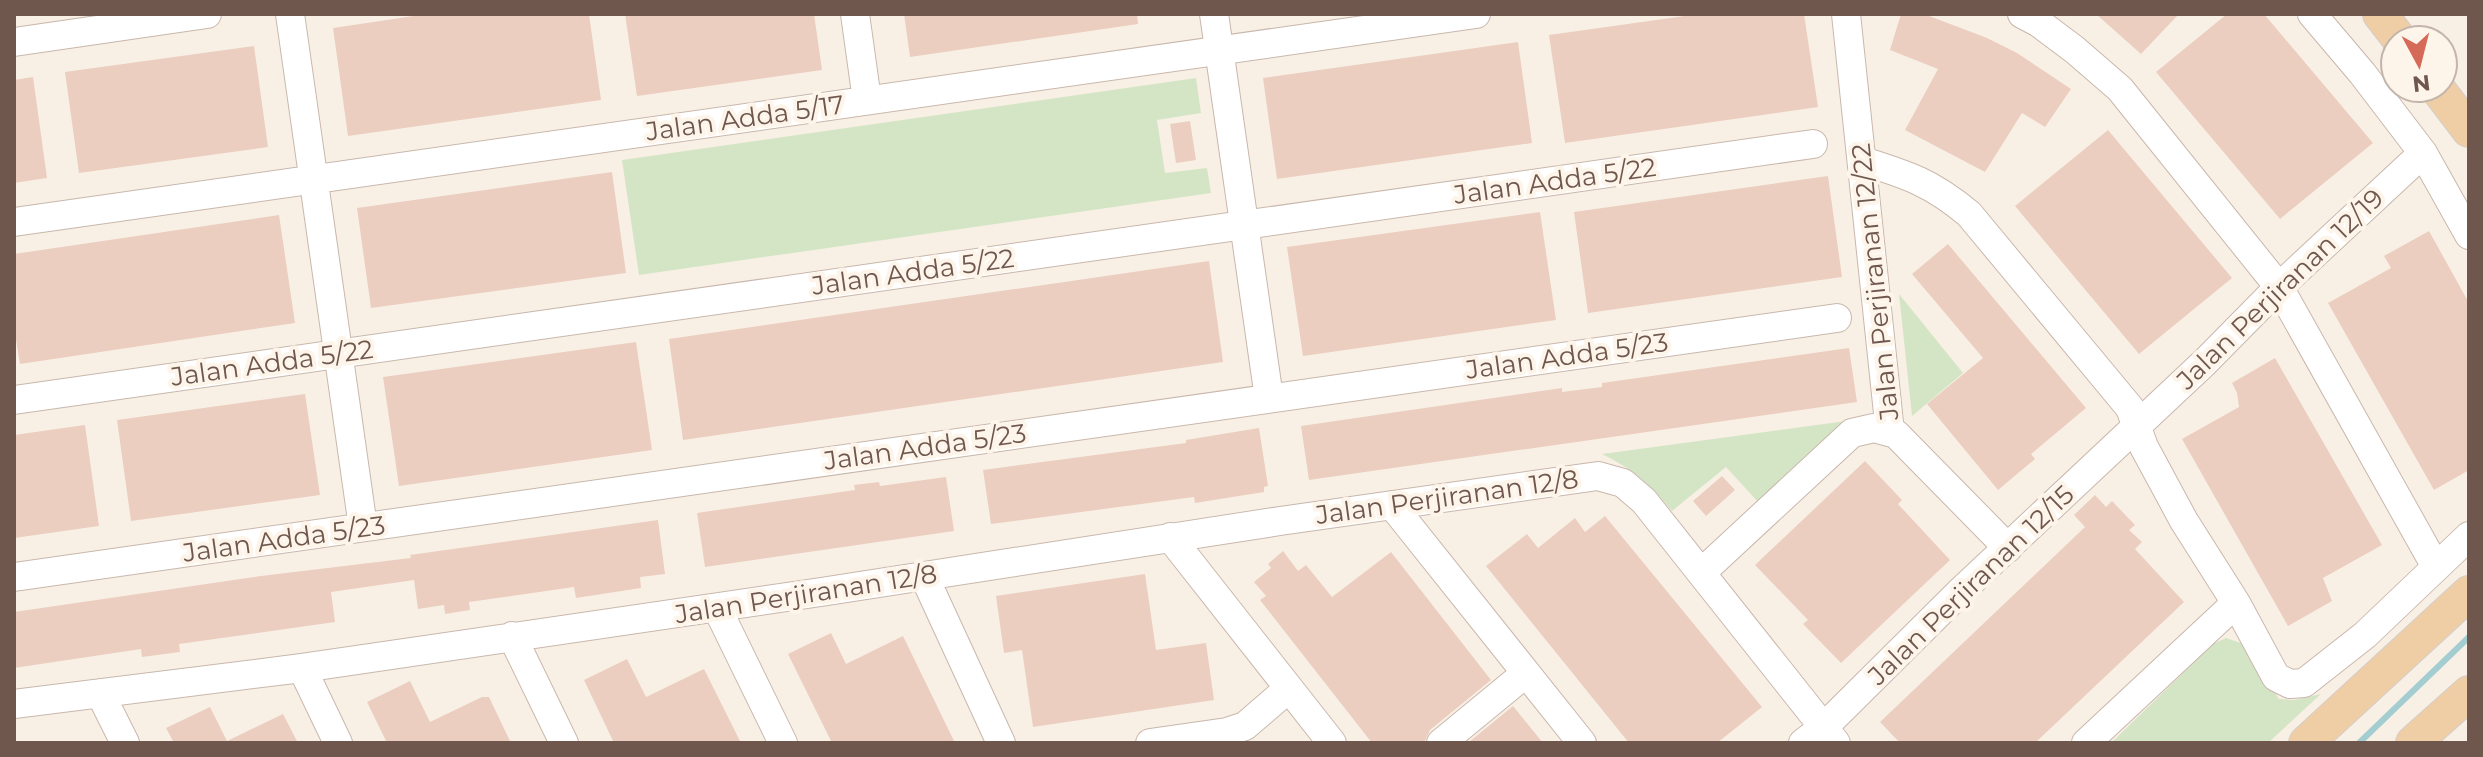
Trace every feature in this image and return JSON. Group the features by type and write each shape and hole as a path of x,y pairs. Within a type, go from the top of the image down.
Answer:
{"main road":[{"path":"2449,104 2469,130"},
{"path":"2306,743 2469,593"},
{"path":"2413,743 2469,693"}],"street":[{"path":"14,42 207,14"},
{"path":"290,14 363,527"},
{"path":"855,14 867,100"},
{"path":"1214,14 1269,398"},
{"name":"Jalan Adda 5/17","path":"14,222 1476,14"},
{"name":"Jalan Perjiranan 12/22","path":"1846,14 1890,432 1896,434 2008,548"},
{"path":"2022,14 2075,50 2120,89 2279,287 2436,567"},
{"path":"2312,14 2423,153 2469,235"},
{"name":"Jalan Adda 5/22","path":"14,400 1813,144"},
{"name":"Jalan Perjiranan 12/19","path":"2137,424 2423,153"},
{"path":"1863,161 1912,176 1942,192 1969,214 2130,408 2144,447 2184,521 2236,603 2276,677 2290,684 2304,683 2365,635 2469,536"},
{"name":"Jalan Adda 5/23","path":"14,577 1837,318"},
{"name":"Jalan Perjiranan 12/15","path":"1821,738 1961,591 2137,424"},
{"path":"1821,738 1701,573 1852,433 1874,428 1890,432"},
{"name":"Jalan Perjiranan 12/8","path":"14,704 302,668 1598,476 1623,483 1644,501 1701,573"},
{"path":"1392,505 1582,743"},
{"path":"1170,537 1332,743"},
{"path":"924,576 1001,743"},
{"path":"2086,743 2236,603"},
{"path":"717,608 783,743"},
{"path":"512,636 564,743"},
{"path":"302,668 338,743"},
{"path":"1441,743 1526,673"},
{"path":"1150,743 1227,732 1245,726 1288,689"},
{"path":"100,693 125,743"}],"green space":[{"path":"1196,78 1201,113 1157,120 1165,173 1207,168 1211,193 639,275 622,160"},
{"path":"1899,294 1963,373 1912,416"},
{"path":"1846,421 1759,503 1726,467 1672,511 1640,478 1602,454"},
{"path":"2226,638 2244,644 2279,699 2294,700 2321,694 2268,743 2111,743 2213,644"}],"building":[{"path":"427,14 589,14 601,100 348,136 333,28"},
{"path":"625,14 814,14 822,70 637,96"},
{"path":"904,14 1137,14 1138,24 910,57"},
{"path":"1699,14 1804,14 1818,107 1565,143 1549,35"},
{"path":"1901,14 1924,14 1987,38 2017,53 2071,89 2045,127 2022,113 1985,172 1905,130 1938,69 1890,50"},
{"path":"2096,14 2179,14 2141,54"},
{"path":"2227,14 2264,14 2373,143 2280,219 2156,72"},
{"path":"1518,42 1532,143 1277,179 1263,78"},
{"path":"254,46 268,147 79,173 65,72"},
{"path":"33,77 47,178 14,183 14,80"},
{"path":"1190,121 1196,160 1176,163 1170,124"},
{"path":"2108,130 2232,278 2139,354 2015,206"},
{"path":"612,172 626,273 371,308 357,208"},
{"path":"1828,176 1842,277 1588,313 1574,212"},
{"path":"1540,212 1556,320 1303,356 1287,247"},
{"path":"279,215 295,323 20,364 14,327 14,254"},
{"path":"2429,231 2469,303 2469,470 2434,490 2328,303 2391,268 2384,256"},
{"path":"1948,244 2086,408 2031,454 2035,459 1998,490 1927,404 1983,358 1912,274"},
{"path":"1209,261 1223,362 683,440 669,339"},
{"path":"636,342 652,450 399,486 383,377"},
{"path":"1849,348 1857,402 1309,480 1301,426 1562,388 1562,392 1602,387 1602,383"},
{"path":"2275,358 2382,545 2323,578 2332,601 2288,626 2182,439 2239,407 2232,383"},
{"path":"305,394 320,495 131,521 117,420"},
{"path":"85,425 99,526 14,538 14,435"},
{"path":"1259,428 1268,486 1264,487 1264,492 1195,503 1194,497 991,524 983,470 1186,443 1186,440"},
{"path":"1865,461 1902,500 1898,504 1950,560 1841,663 1803,624 1808,620 1755,565"},
{"path":"1722,476 1735,490 1706,516 1693,501"},
{"path":"946,477 954,531 705,567 697,513 855,490 854,485 879,482 880,486"},
{"path":"2095,495 2106,507 2112,501 2135,525 2129,530 2142,542 2135,549 2184,602 2035,743 1900,743 1880,722 2085,527 2074,515"},
{"path":"1605,516 1762,707 1717,743 1629,743 1486,566 1527,534 1538,548 1575,518 1585,532"},
{"path":"658,520 665,574 640,577 641,588 576,598 574,587 469,602 470,610 445,614 444,605 418,609 414,580 331,592 335,622 179,644 180,652 142,657 141,649 14,668 14,612 411,558 410,555"},
{"path":"1283,551 1298,571 1306,565 1332,597 1391,552 1491,680 1430,730 1424,743 1372,743 1260,600 1266,596 1254,582 1271,568 1268,564"},
{"path":"1145,574 1156,650 1206,643 1214,700 1033,727 1022,650 1004,653 996,596"},
{"path":"831,633 846,664 903,636 955,743 832,743 788,654"},
{"path":"627,659 646,697 704,669 741,743 614,743 584,680"},
{"path":"410,681 430,722 482,697 489,697 511,743 387,743 367,702"},
{"path":"1513,706 1543,743 1469,743 1469,742"},
{"path":"210,707 227,741 283,714 298,743 174,743 166,728"}],"waterway":[{"path":"2359,743 2469,637"}]}
